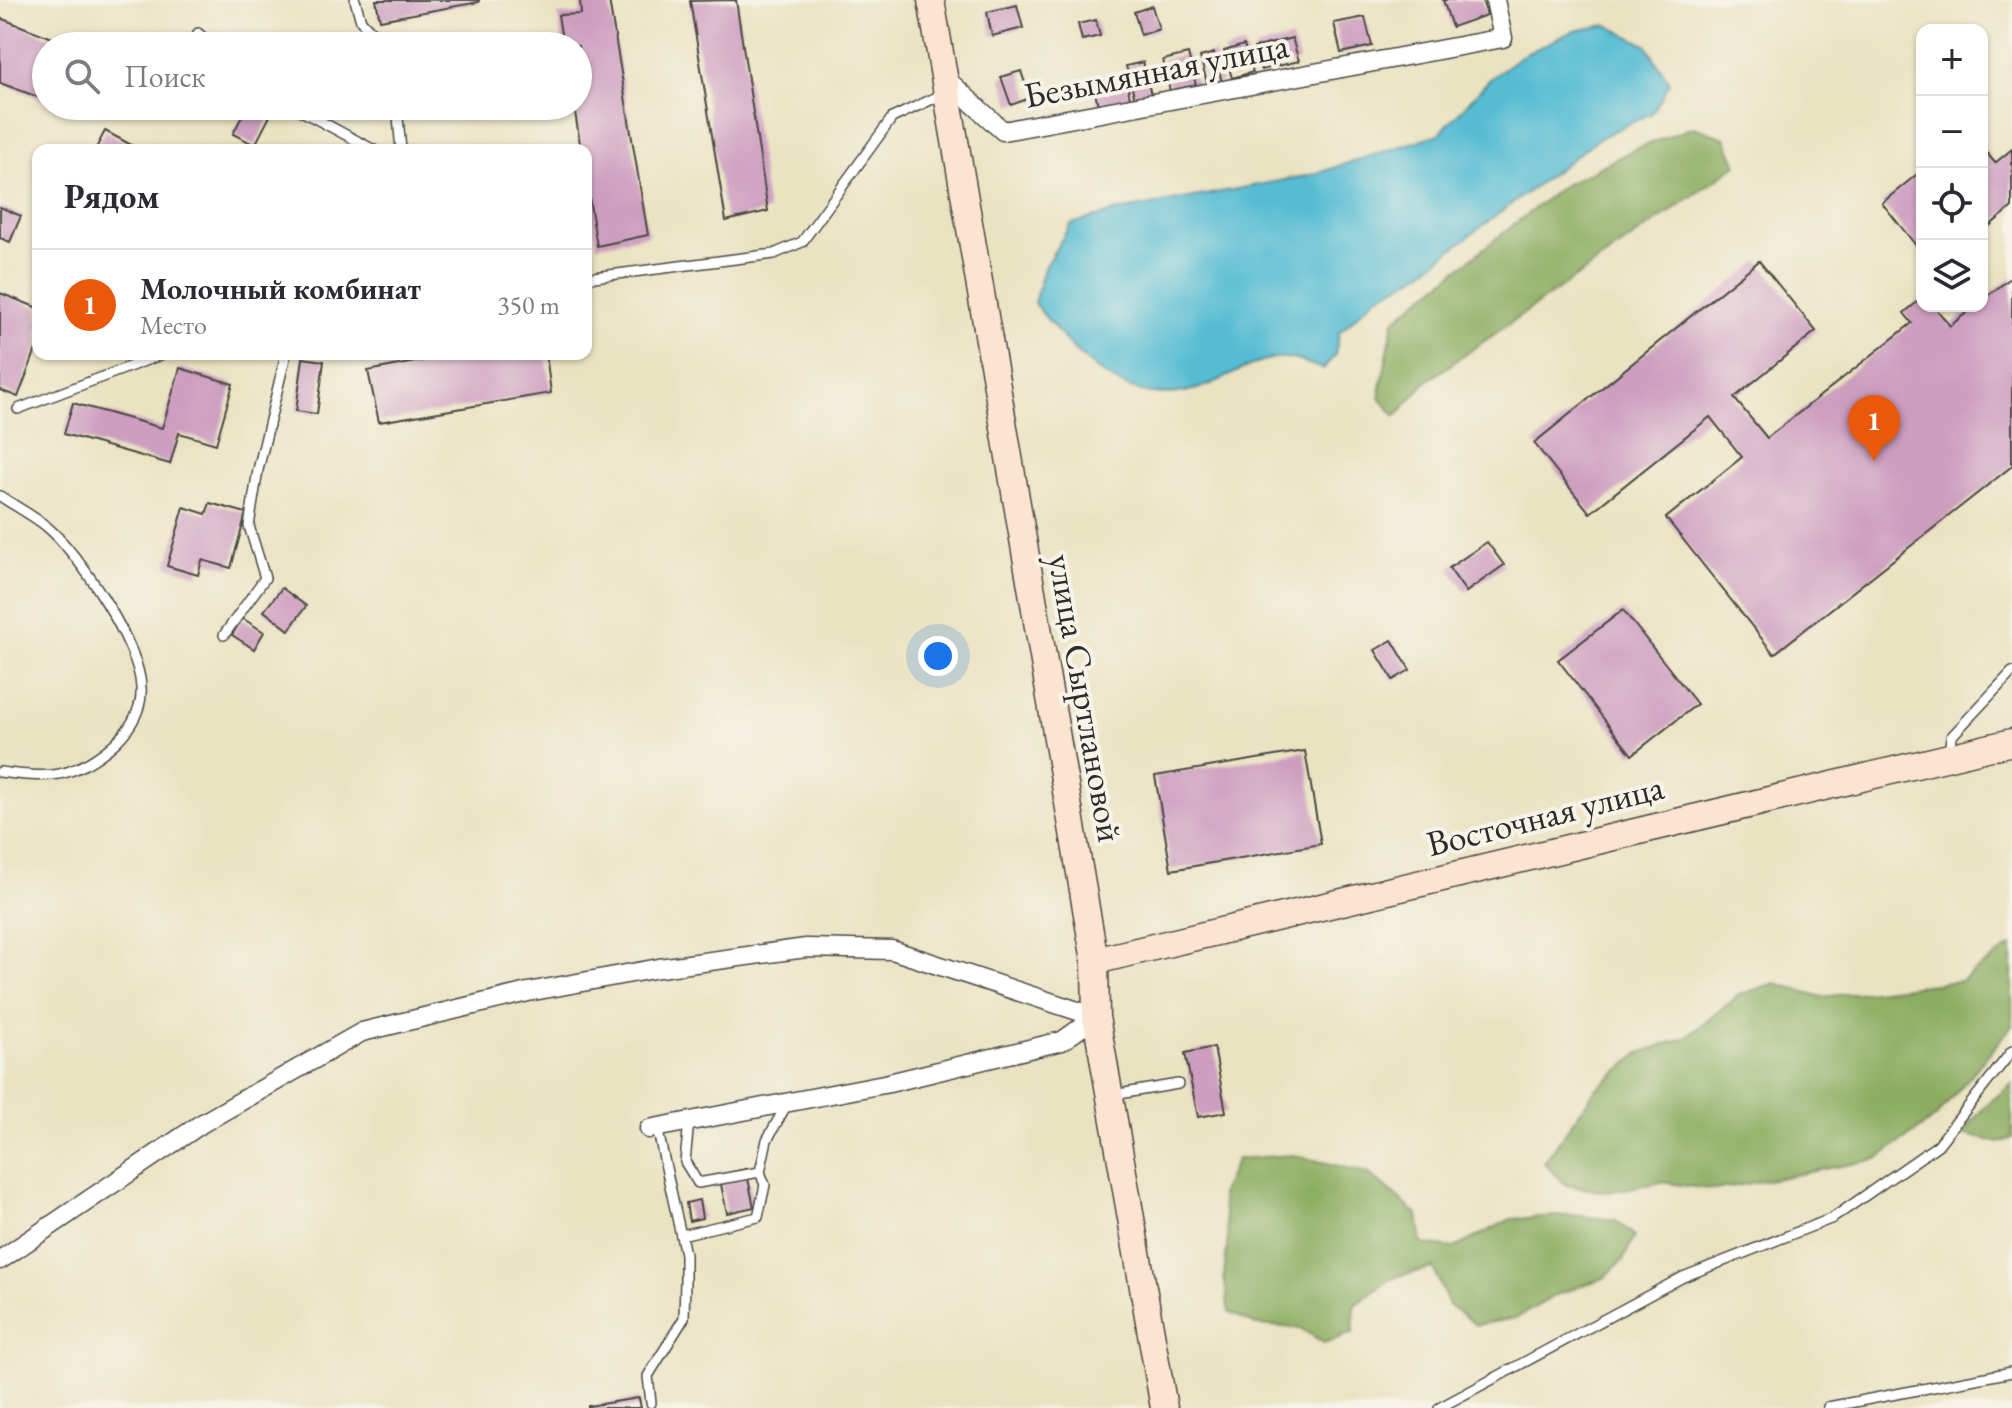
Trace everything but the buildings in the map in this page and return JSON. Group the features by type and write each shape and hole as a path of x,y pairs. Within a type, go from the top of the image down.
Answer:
{"street":[{"name":"улица Сыртлановой","path":"931,0 1095,961 1096,1017 1164,1408"},
{"name":"Безымянная улица","path":"945,85 1003,131 1503,38 1495,0"},
{"name":"Восточная улица","path":"1095,961 1949,754 2012,742"},
{"path":"0,1260 201,1124 362,1032 528,992 659,968 806,948 892,950 1096,1017"},
{"path":"653,1128 889,1083 1062,1041 1096,1017"}],"lane":[{"path":"355,0 361,21 372,32"},
{"path":"592,277 774,254 802,242 892,118 945,85"},
{"path":"318,120 363,144"},
{"path":"398,120 400,144"},
{"path":"18,409 147,360"},
{"path":"224,635 265,578 249,526 258,470 285,360"},
{"path":"0,496 47,527 89,575 123,632 141,687 134,723 83,769 43,777 0,772"},
{"path":"1949,754 1951,737 2012,672"},
{"path":"1439,1408 1683,1277 1833,1218 1938,1145 2012,1051"},
{"path":"1109,1096 1178,1084"},
{"path":"681,1235 758,1217 765,1185 760,1172 767,1140 788,1102"},
{"path":"689,1121 685,1162 698,1183 760,1172"},
{"path":"651,1403 648,1376 684,1318 685,1254 653,1128"},
{"path":"1828,1407 2012,1372"}],"green space":[{"path":"1693,127 1725,138 1737,165 1427,381 1396,416 1379,398 1394,320 1561,187 1633,150"},
{"path":"2012,946 2012,1026 1936,1117 1877,1159 1715,1190 1662,1182 1607,1192 1566,1185 1544,1163 1595,1090 1640,1053 1687,1037 1739,995 1775,983 1822,997 1960,981"},
{"path":"2012,1084 2012,1138 2000,1143 1962,1134 1985,1106"},
{"path":"1293,1155 1368,1173 1418,1215 1422,1244 1455,1248 1511,1219 1573,1215 1615,1220 1635,1236 1623,1260 1604,1278 1560,1293 1516,1318 1476,1325 1449,1305 1433,1268 1394,1277 1355,1305 1353,1333 1324,1343 1300,1328 1256,1325 1229,1312 1224,1276 1228,1237 1221,1194 1237,1159"}],"water":[{"path":"1607,25 1646,45 1670,83 1652,113 1599,138 1415,277 1375,298 1339,333 1335,355 1323,369 1296,360 1277,358 1256,363 1206,386 1178,393 1152,393 1129,388 1088,362 1034,303 1044,268 1071,224 1114,212 1311,175 1439,134 1489,80 1519,57 1573,31"}],"place":[{"name":"Молочный комбинат","path":"1874,461"}]}
